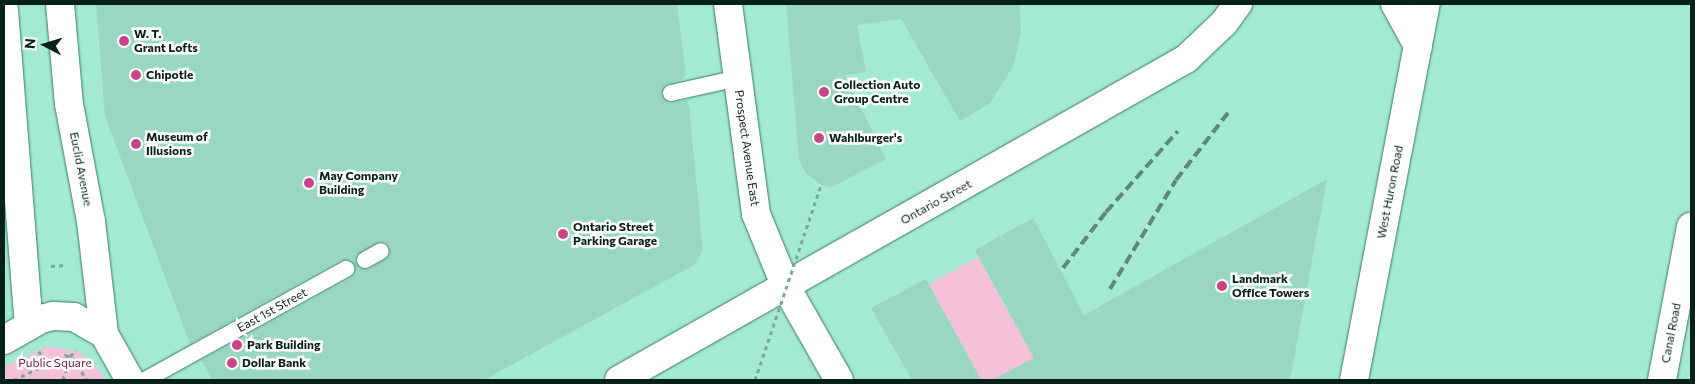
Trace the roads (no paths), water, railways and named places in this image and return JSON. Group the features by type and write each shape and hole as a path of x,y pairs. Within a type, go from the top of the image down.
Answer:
{"main road":[{"name":"Euclid Avenue","path":"60,4 69,104 91,220 104,334"},
{"name":"Prospect Avenue East","path":"728,4 756,214 786,287 838,380"},
{"name":"Ontario Street","path":"619,380 1186,59 1224,23 1238,4"},
{"path":"1395,4 1418,46"},
{"name":"West Huron Road","path":"1354,380 1426,4"},
{"path":"4,10 34,338"},
{"name":"Canal Road","path":"1662,380 1691,227"},
{"path":"34,338 41,319 64,316 87,322 104,334 130,380"},
{"path":"4,340 34,338"}],"lane":[{"path":"671,93 738,78"},
{"path":"365,260 381,251"},
{"name":"East 1st Street","path":"145,380 346,269"}],"railway":[{"path":"1110,289 1176,180 1228,113"},
{"path":"1063,268 1106,212 1178,131"}],"place":[{"name":"W. T. Grant Lofts","path":"124,41"},
{"name":"Chipotle","path":"136,75"},
{"name":"Collection Auto Group Centre","path":"824,92"},
{"name":"Wahlburger's","path":"819,138"},
{"name":"Museum of Illusions","path":"136,144"},
{"name":"May Company Building","path":"309,183"},
{"name":"Ontario Street Parking Garage","path":"563,234"},
{"name":"Landmark Office Towers","path":"1222,286"},
{"name":"Park Building","path":"237,345"},
{"name":"Dollar Bank","path":"232,363"}],"park label":[{"name":"Public Square","path":"55,363"}]}
